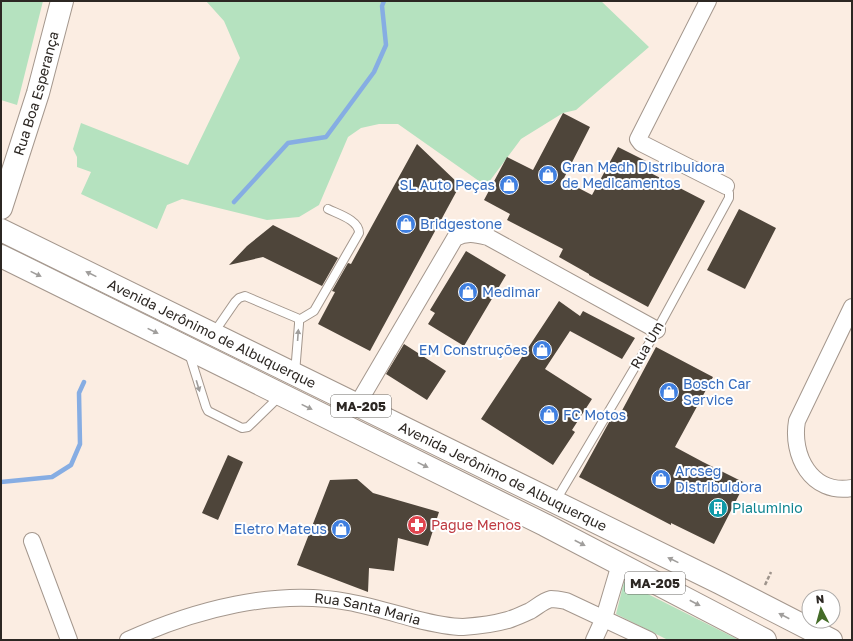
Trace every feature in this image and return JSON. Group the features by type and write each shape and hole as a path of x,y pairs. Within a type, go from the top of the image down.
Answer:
{"main road":[{"name":"Rua Boa Esperança","path":"1,208 38,93 62,1"},
{"name":"Avenida Jerônimo de Albuquerque","path":"1,230 720,583 831,640"},
{"name":"Avenida Jerônimo de Albuquerque","path":"1,256 546,525 765,640"}],"street":[{"path":"708,1 638,139 641,143 726,186"},
{"path":"357,405 455,238 463,234 488,236 656,330"},
{"path":"848,489 831,487 822,484 807,470 801,461 798,451 796,429 797,420 852,307"},
{"path":"32,541 69,640"},
{"path":"594,640 604,618 620,564"},
{"name":"Rua Santa Maria","path":"128,640 151,629 213,609 264,600 317,597 349,602 434,624 462,627 508,620 531,611 551,599 566,601 649,640"}],"lane":[{"name":"Rua Um","path":"554,502 656,330 729,198 729,193 726,186"},
{"path":"299,320 314,311 359,233 359,228 356,223 328,209"},
{"path":"213,334 235,302 245,296 299,320"},
{"path":"295,374 299,320"},
{"path":"187,348 208,411 242,428 248,427 281,395"}],"green space":[{"path":"1,1 43,1 17,105 1,100"},
{"path":"206,1 601,1 649,47 576,110 563,113 521,139 486,186 398,124 379,124 361,128 348,137 319,205 299,217 267,220 182,199 167,205 157,229 81,194 91,172 77,167 77,157 73,149 81,123 188,165 240,58 224,21"},
{"path":"624,582 739,640 668,640 616,614"}],"building":[{"path":"563,113 590,127 563,180 592,195 618,147 646,161 641,168 705,201 648,307 559,257 563,249 507,220 510,214 484,200 507,157 533,170"},
{"name":"Bridgestone","path":"417,144 460,185 370,351 318,324 335,292 332,291 348,263 351,264"},
{"path":"739,209 776,228 745,289 707,270"},
{"path":"273,225 338,258 322,286 263,257 229,265 247,246"},
{"name":"Medimar","path":"466,251 506,275 464,346 428,324 435,313 430,310"},
{"path":"559,301 580,316 583,311 635,338 622,359 570,331 545,369 592,399 572,430 575,432 553,465 481,419"},
{"path":"404,344 446,371 427,400 386,374"},
{"path":"656,347 713,377 675,447 745,483 714,544 671,523 671,525 579,477 613,415 618,418"},
{"path":"228,455 243,462 218,520 202,513"},
{"name":"Eletro Mateus","path":"357,479 373,493 439,512 428,546 398,538 394,571 369,568 368,592 297,565 330,480"}],"waterway":[{"path":"234,202 288,143 326,137 374,72 386,45 382,6 384,1"},
{"path":"1,482 52,477 71,465 80,444 79,393 84,382"}],"place":[{"name":"Gran Medh Distribuidora de Medicamentos","path":"548,175"},
{"name":"SL Auto Peças","path":"509,185"},
{"name":"Bridgestone","path":"406,224"},
{"name":"Medimar","path":"468,292"},
{"name":"EM Construções","path":"542,350"},
{"name":"Bosch Car Service","path":"669,392"},
{"name":"FC Motos","path":"549,415"},
{"name":"Arcseg Distribuidora","path":"661,479"},
{"name":"Pialuminio","path":"718,508"},
{"name":"Pague Menos","path":"417,525"},
{"name":"Eletro Mateus","path":"341,529"}]}
